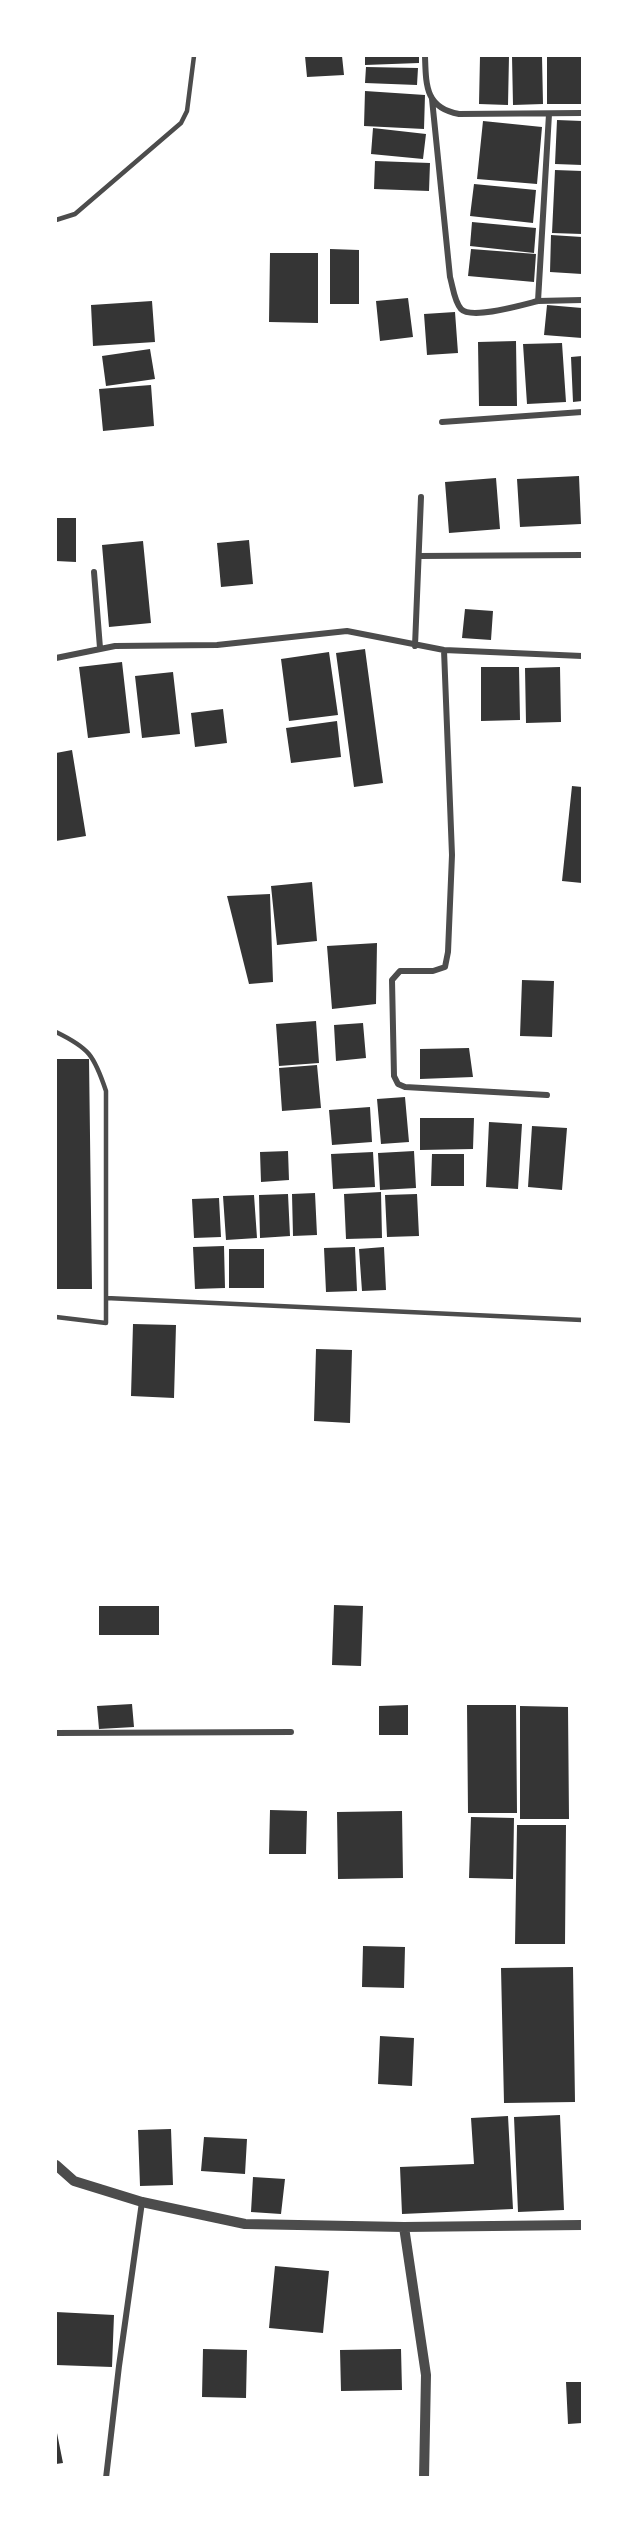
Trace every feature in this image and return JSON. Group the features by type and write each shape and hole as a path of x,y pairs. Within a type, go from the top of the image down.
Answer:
{"street":[{"path":"425,56 426,83 432,99 450,278 458,304 462,310 474,314 538,301 582,300"},
{"path":"432,99 442,111 459,114 582,113"},
{"path":"538,301 549,114"},
{"path":"442,422 582,412"},
{"path":"415,646 421,497"},
{"path":"419,556 582,555"},
{"path":"94,572 100,648"},
{"path":"56,658 100,648 217,645 347,631 444,650 582,656"},
{"path":"444,650 452,855 448,952 445,968 433,971 400,971 392,980 394,1076 398,1084 405,1087 546,1095"},
{"path":"56,1733 291,1732"},
{"path":"56,2165 74,2181 142,2202 244,2224 404,2228 582,2225"},
{"path":"106,2478 142,2202"},
{"path":"404,2228 426,2375 424,2478"}],"lane":[{"path":"56,220 75,214 181,123 187,111 194,56"},
{"path":"56,1032 83,1046 98,1068 106,1091 106,1323 56,1317"},
{"path":"106,1298 582,1320"}],"building":[{"path":"305,56 342,56 344,75 307,77"},
{"path":"365,56 419,56 419,63 365,65"},
{"path":"480,56 509,56 508,105 479,104"},
{"path":"512,56 542,56 543,104 513,105"},
{"path":"547,56 582,56 582,104 547,104"},
{"path":"366,67 418,68 417,85 365,83"},
{"path":"365,91 425,95 424,129 364,126"},
{"path":"557,120 582,121 582,165 555,164"},
{"path":"483,121 542,127 537,184 477,179"},
{"path":"373,128 426,134 423,159 371,154"},
{"path":"375,161 430,163 429,191 374,189"},
{"path":"555,170 582,171 582,234 552,233"},
{"path":"474,184 536,190 533,223 470,216"},
{"path":"472,222 536,228 534,253 470,246"},
{"path":"551,235 582,237 582,274 550,272"},
{"path":"330,249 359,250 359,304 330,304"},
{"path":"471,249 536,254 534,282 468,276"},
{"path":"270,253 318,253 318,323 269,322"},
{"path":"408,298 413,337 380,341 376,301"},
{"path":"152,301 155,342 93,346 91,305"},
{"path":"547,305 582,308 582,338 544,335"},
{"path":"455,312 458,353 427,355 424,314"},
{"path":"516,341 517,406 479,406 478,342"},
{"path":"562,343 566,402 527,404 523,344"},
{"path":"150,349 155,379 106,386 102,356"},
{"path":"582,356 582,401 573,402 571,357"},
{"path":"151,385 154,426 103,431 99,389"},
{"path":"579,476 581,524 520,527 517,479"},
{"path":"496,478 500,529 449,533 445,482"},
{"path":"56,518 76,518 76,562 56,561"},
{"path":"249,540 253,584 221,587 217,543"},
{"path":"143,541 151,623 109,627 102,545"},
{"path":"465,609 493,611 491,640 462,638"},
{"path":"365,649 383,783 354,787 336,653"},
{"path":"329,652 338,715 289,721 281,659"},
{"path":"122,662 130,733 88,738 79,667"},
{"path":"481,667 519,667 520,720 481,721"},
{"path":"560,667 561,722 526,723 525,668"},
{"path":"173,672 180,734 142,738 135,676"},
{"path":"223,709 227,743 195,747 191,713"},
{"path":"337,721 341,757 291,763 286,728"},
{"path":"72,750 86,836 56,841 56,753"},
{"path":"572,786 582,787 582,883 562,881"},
{"path":"312,882 317,941 277,945 271,886"},
{"path":"270,894 273,982 249,984 227,896"},
{"path":"377,943 376,1004 332,1009 327,946"},
{"path":"522,980 554,981 552,1037 520,1036"},
{"path":"316,1021 319,1063 279,1066 276,1024"},
{"path":"363,1023 366,1058 336,1061 334,1025"},
{"path":"469,1048 473,1077 420,1079 420,1049"},
{"path":"56,1059 89,1059 92,1289 56,1289"},
{"path":"317,1065 321,1108 282,1111 279,1068"},
{"path":"405,1097 409,1142 381,1144 377,1099"},
{"path":"370,1107 372,1142 332,1145 329,1110"},
{"path":"420,1118 474,1118 473,1149 420,1150"},
{"path":"489,1122 522,1124 518,1189 486,1187"},
{"path":"532,1126 567,1128 562,1190 528,1187"},
{"path":"288,1151 289,1180 261,1182 260,1152"},
{"path":"414,1151 416,1188 380,1190 378,1153"},
{"path":"373,1152 375,1187 333,1189 331,1154"},
{"path":"432,1154 464,1154 464,1186 431,1186"},
{"path":"381,1192 382,1238 346,1239 344,1194"},
{"path":"315,1193 317,1235 293,1236 292,1194"},
{"path":"288,1194 290,1236 260,1238 259,1195"},
{"path":"417,1194 419,1236 387,1237 385,1195"},
{"path":"254,1195 257,1238 226,1240 223,1196"},
{"path":"219,1198 221,1237 194,1238 192,1199"},
{"path":"224,1246 225,1288 195,1289 193,1247"},
{"path":"355,1247 357,1291 326,1292 324,1248"},
{"path":"384,1247 386,1290 362,1291 359,1249"},
{"path":"229,1249 264,1249 264,1288 229,1288"},
{"path":"133,1324 176,1325 174,1398 131,1396"},
{"path":"316,1349 352,1350 350,1423 314,1421"},
{"path":"334,1605 363,1606 361,1666 332,1665"},
{"path":"99,1606 159,1606 159,1635 99,1635"},
{"path":"132,1704 134,1727 99,1729 97,1706"},
{"path":"408,1705 408,1735 379,1735 379,1706"},
{"path":"467,1705 516,1705 517,1813 468,1813"},
{"path":"520,1706 568,1707 569,1819 520,1819"},
{"path":"270,1810 307,1811 306,1854 269,1854"},
{"path":"402,1811 403,1878 338,1879 337,1812"},
{"path":"471,1817 514,1818 513,1879 469,1878"},
{"path":"517,1825 566,1825 565,1944 515,1944"},
{"path":"363,1946 405,1947 404,1988 362,1987"},
{"path":"573,1967 575,2102 504,2103 501,1968"},
{"path":"380,2036 414,2038 412,2086 378,2084"},
{"path":"560,2115 564,2210 518,2212 514,2117"},
{"path":"508,2116 513,2209 402,2214 400,2167 474,2164 471,2118"},
{"path":"171,2129 173,2185 140,2186 138,2130"},
{"path":"204,2137 247,2139 245,2174 201,2171"},
{"path":"253,2177 285,2179 281,2214 251,2212"},
{"path":"275,2266 329,2271 323,2333 269,2328"},
{"path":"56,2312 114,2315 112,2367 56,2365"},
{"path":"203,2349 247,2350 246,2398 202,2397"},
{"path":"401,2349 402,2390 341,2391 340,2350"},
{"path":"566,2382 582,2382 582,2423 568,2424"},
{"path":"56,2428 63,2463 56,2464"}]}
